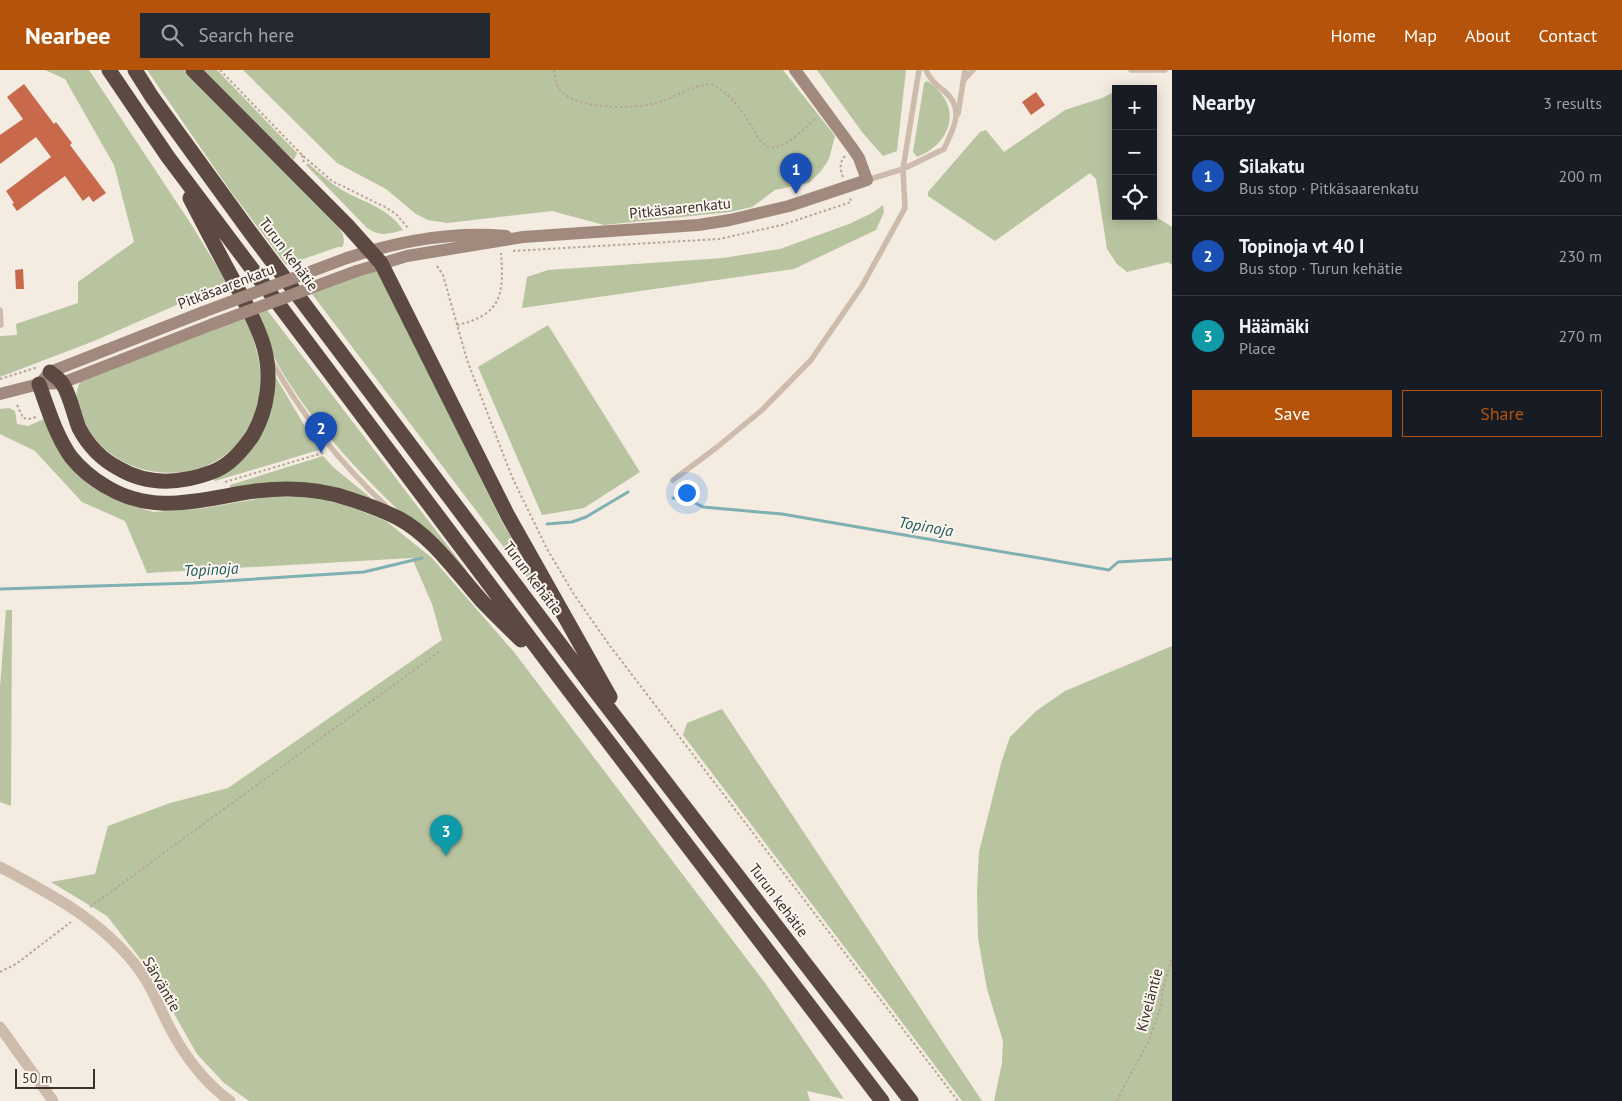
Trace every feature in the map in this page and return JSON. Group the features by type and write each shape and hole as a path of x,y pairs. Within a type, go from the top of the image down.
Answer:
{"highway":[{"name":"Turun kehätie","path":"109,70 168,157 562,681 640,748 911,1101"},
{"name":"Turun kehätie","path":"135,70 152,97 597,712 882,1101"},
{"path":"193,70 347,225 381,263 508,516 640,748"},
{"path":"50,372 62,383 82,434 93,448 108,462 132,476 146,480 161,482 190,480 215,471 240,453 258,426 267,397 268,380 264,347 252,316 168,157"},
{"path":"39,384 54,424 72,457 87,473 114,492 128,498 161,504 199,501 256,491 311,490 351,499 400,519 440,553 482,601 562,681"}],"street":[{"path":"795,70 859,158 867,180"},
{"name":"Pitkäsaarenkatu","path":"0,394 39,384 62,383 213,324 357,271 407,256 523,237 698,225 730,220 789,206 867,180"},
{"name":"Pitkäsaarenkatu","path":"39,384 50,372 203,312 370,250 403,242 443,236 487,234 523,237"},
{"name":"Särväntie","path":"0,867 81,914 127,954 146,981 188,1060 217,1091 230,1101"},
{"path":"0,1027 53,1101"}],"lane":[{"path":"673,480 762,410 811,360 862,286 905,208 904,169 919,70"},
{"path":"926,70 934,83 952,98 957,118"},
{"name":"Pitkäsaarenkatu","path":"867,180 904,169 944,149 957,118 965,70"},
{"path":"963,81 973,70"},
{"path":"1131,70 1165,70"},
{"path":"0,310 2,325"},
{"path":"264,347 293,396 334,449 364,485 400,519"}],"path":[{"path":"220,70 302,155 344,188 396,214 408,228"},
{"path":"554,70 556,83 565,94 583,102 611,108 662,102 694,87 711,84 730,96 760,142 771,148 777,147 802,131 825,110"},
{"path":"508,251 522,252 719,239 782,225 851,202 841,170 841,161 853,150"},
{"path":"457,325 471,322 484,314 494,306 499,297 503,277 501,251 496,250"},
{"path":"437,266 443,275 467,360 512,477 547,550 575,596 610,646 958,1101"},
{"path":"18,405 23,418 29,419 41,416"},
{"path":"0,972 16,964 132,875 200,828 440,651"},
{"name":"Kiveläntie","path":"1117,1101 1148,1043 1160,1009 1163,988 1172,958"}],"green space":[{"path":"45,70 89,70 191,224 227,283 94,341 0,377 0,336 17,335 16,324 78,303 78,282 134,242 114,165 65,79"},
{"path":"147,70 184,70 335,222 344,237 342,247 286,265 229,189"},
{"path":"202,70 217,70 297,153 294,160 241,111"},
{"path":"243,70 783,70 835,136 829,159 821,171 809,183 775,190 752,207 730,212 604,225 552,211 447,223 428,220 416,214 386,189 337,163"},
{"path":"817,70 906,70 897,151 883,156 862,132"},
{"path":"927,81 946,100 949,122 940,142 917,157 913,152 924,83"},
{"path":"1112,93 1112,220 1157,220 1157,211 1158,218 1172,227 1172,265 1168,262 1127,272 1117,264 1107,249 1096,179 1090,173 995,241 928,196 928,192 980,132 986,130 1004,152 1065,110"},
{"path":"308,163 342,190 383,211 397,222 403,230 380,234 367,228 306,165"},
{"path":"883,205 884,212 876,230 794,269 522,308 527,277 548,270 723,258 780,249 849,224 872,213"},
{"path":"378,270 502,522 565,628 312,294"},
{"path":"267,310 467,571 464,573 366,478 343,453 300,399 281,370 255,315"},
{"path":"246,318 258,360 261,381 258,405 252,421 237,444 218,460 194,470 169,473 143,469 120,460 99,443 84,421 78,407 77,392 80,382 208,330"},
{"path":"548,325 640,472 584,508 542,515 478,367"},
{"path":"272,371 319,450 215,481 214,478 239,462"},
{"path":"9,408 15,411 17,424 28,426 44,419 60,454 90,486 115,500 153,512 198,509 269,497 303,497 324,500 348,506 386,521 432,558 514,652 765,983 844,1099 807,1091 810,1101 249,1101 224,1083 197,1054 149,970 107,916 51,882 95,874 108,826 170,803 228,788 442,640 432,604 412,558 147,573 125,521 82,502 35,451 0,434 0,409"},
{"path":"323,456 333,467 371,498 369,500 230,490 230,485"},
{"path":"6,610 12,610 11,806 0,802 0,687"},
{"path":"1172,646 1172,1101 994,1101 1002,1063 1003,1041 987,989 978,938 977,891 979,852 1002,760 1010,737 1036,711 1065,691"},
{"path":"722,709 982,1101 962,1101 683,735 687,723"}],"building":[{"path":"24,84 54,124 56,122 72,143 70,145 106,193 93,202 89,196 83,201 65,176 17,211 12,204 14,203 6,191 51,157 36,137 0,164 0,135 23,119 7,97"},
{"path":"1036,92 1045,105 1031,115 1022,102"},
{"path":"23,269 24,289 16,289 15,270"}],"waterway":[{"name":"Topinoja","path":"547,524 572,522 586,517 628,492"},
{"name":"Topinoja","path":"673,498 689,500 703,507 782,514 1109,570 1118,562 1172,559"},
{"name":"Topinoja","path":"0,589 193,583 364,572 422,558"}],"place":[{"name":"Silakatu","path":"796,194"},
{"name":"Topinoja vt 40 I","path":"321,453"},
{"name":"Häämäki","path":"446,856"}]}
